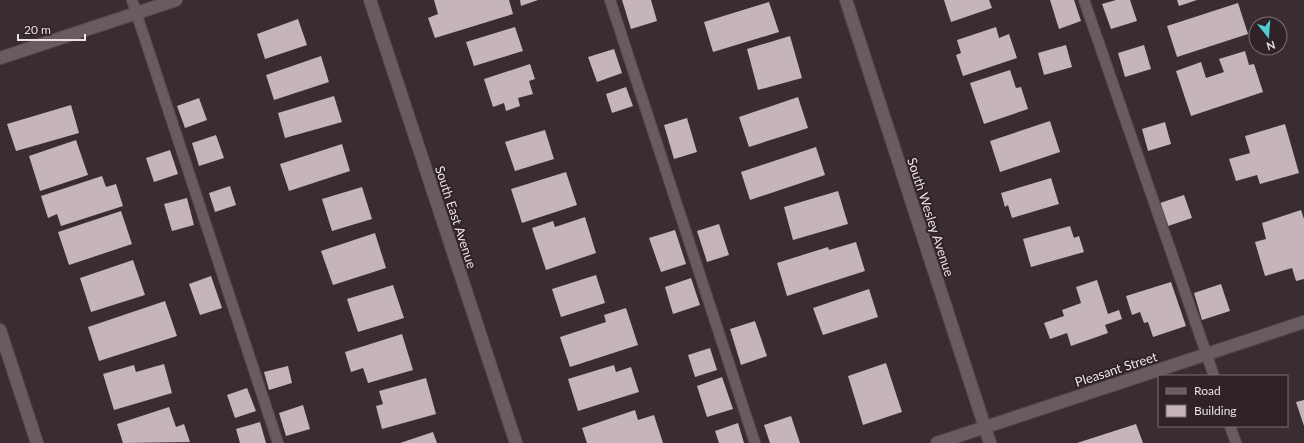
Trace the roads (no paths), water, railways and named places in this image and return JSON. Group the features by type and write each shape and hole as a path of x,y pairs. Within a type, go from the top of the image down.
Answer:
{"street":[{"path":"0,58 176,0"},
{"name":"South East Avenue","path":"370,0 516,443"},
{"name":"South Wesley Avenue","path":"846,0 990,443"},
{"name":"Pleasant Street","path":"937,443 1304,322"},
{"path":"0,330 37,443"}],"lane":[{"path":"132,0 278,443"},
{"path":"610,0 754,443"},
{"path":"1084,0 1214,375"},
{"path":"1230,427 1236,443"}]}
